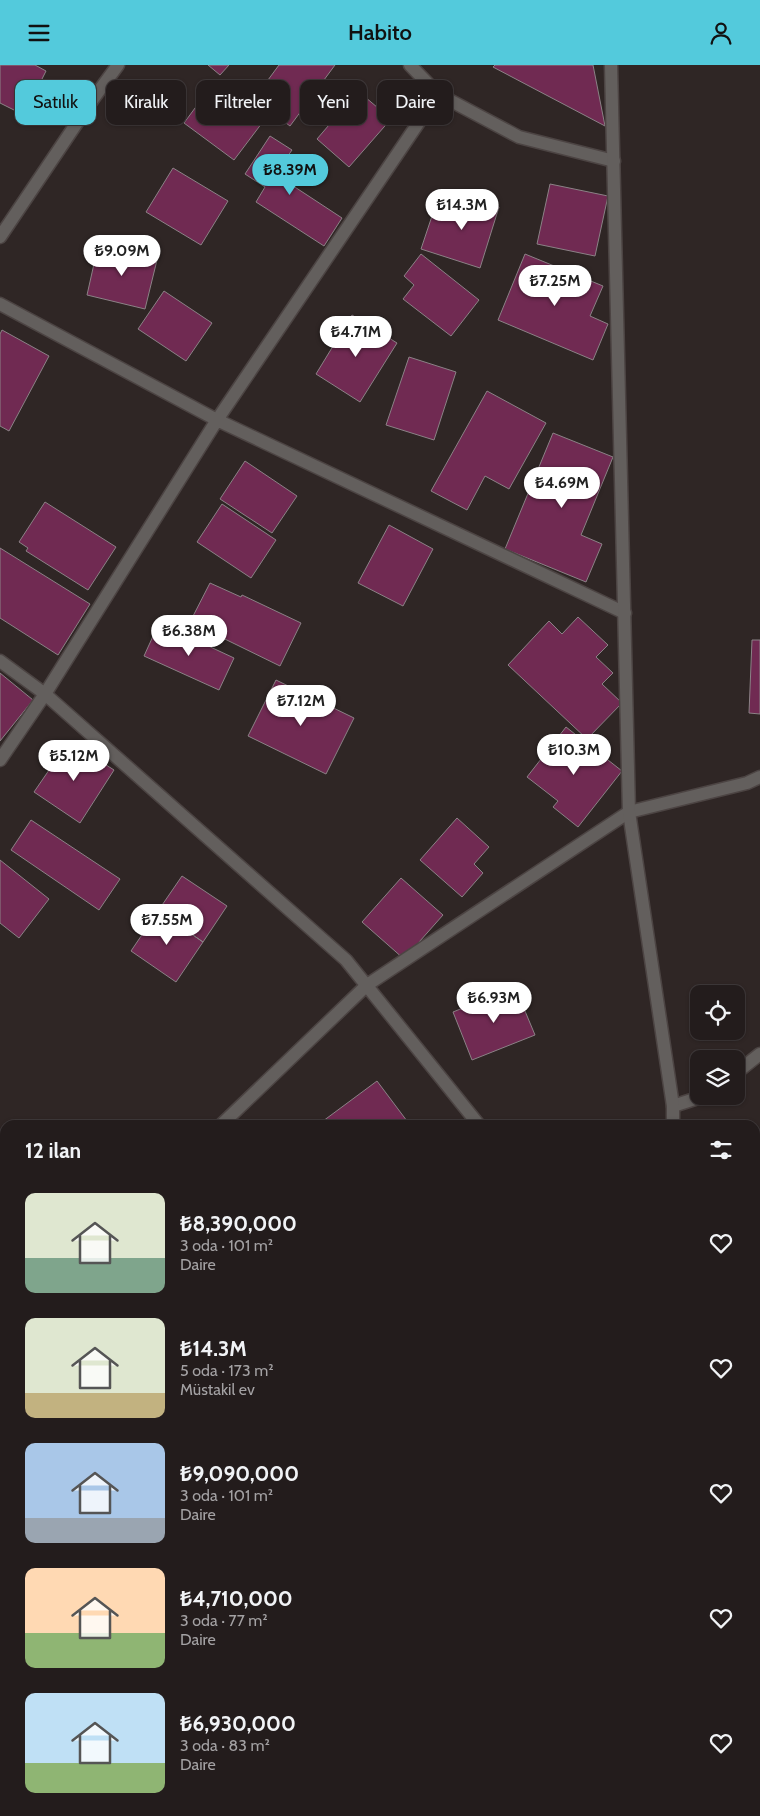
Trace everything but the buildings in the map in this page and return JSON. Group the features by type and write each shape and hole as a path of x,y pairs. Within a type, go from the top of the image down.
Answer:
{"street":[{"path":"0,237 118,65"},
{"path":"410,65 425,80"},
{"path":"611,65 629,812 673,1106 673,1120"},
{"path":"453,101 519,137 614,161"},
{"path":"0,760 45,694 218,420 416,125"},
{"path":"0,304 218,420 625,613"},
{"path":"0,661 45,694 346,960 475,1120"},
{"path":"226,1120 367,985 629,812 747,783 760,777"},
{"path":"745,1066 760,1054"},
{"path":"673,1106 690,1101"}]}
